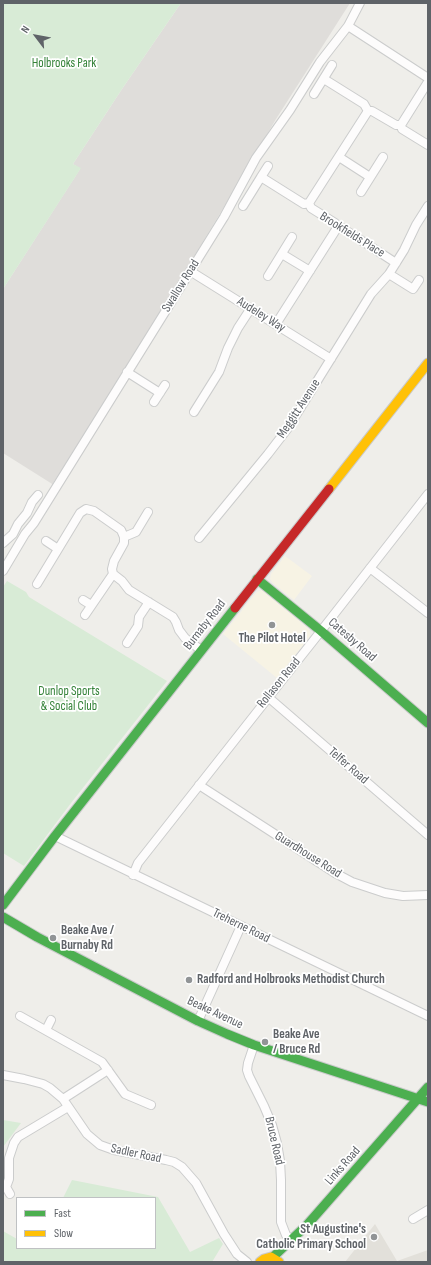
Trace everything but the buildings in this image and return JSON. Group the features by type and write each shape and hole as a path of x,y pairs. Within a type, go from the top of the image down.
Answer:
{"street":[{"name":"Swallow Road","path":"4,566 34,523 224,217 256,158 290,110 320,62 348,26 360,3"},
{"path":"348,26 428,78"},
{"path":"314,94 332,65"},
{"path":"324,79 364,104 368,111"},
{"path":"401,125 428,82"},
{"path":"368,111 372,111 396,125 401,125"},
{"path":"309,203 368,111"},
{"path":"401,125 402,129 428,145"},
{"path":"338,157 370,177"},
{"path":"361,192 383,158"},
{"path":"243,206 268,166"},
{"name":"Brookfields Place","path":"261,177 304,204 309,203 311,208 335,224 337,228 342,228 396,263"},
{"name":"Meggitt Avenue","path":"199,538 288,428 371,294 390,274 416,225 428,206"},
{"path":"276,324 337,228"},
{"path":"268,276 292,237"},
{"path":"282,254 310,271"},
{"name":"Audeley Way","path":"190,271 331,359"},
{"path":"390,274 413,289 419,280"},
{"path":"194,412 220,372 228,348 238,328 251,308"},
{"name":"Burnaby Road","path":"3,905 54,836 428,363"},
{"path":"128,372 160,393"},
{"path":"154,402 165,386"},
{"name":"Rollason Road","path":"133,875 138,863 428,494"},
{"path":"3,544 14,534 18,524 38,495"},
{"path":"38,584 80,513 86,509 94,511 122,530 124,544 114,561 112,569 113,574 85,615"},
{"path":"124,537 136,532 148,512"},
{"path":"46,541 58,549"},
{"path":"370,568 428,613"},
{"path":"113,574 122,581 129,590 173,617 179,630 186,638 201,650"},
{"name":"Catesby Road","path":"257,579 321,631 428,723"},
{"path":"83,600 91,605"},
{"path":"127,643 138,626 139,617 149,602"},
{"name":"Telfer Road","path":"268,698 428,835"},
{"name":"Guardhouse Road","path":"199,785 335,873 352,882 385,893 404,896 428,895"},
{"name":"Treherne Road","path":"54,836 428,1016"},
{"name":"Beake Avenue","path":"3,917 198,1021 227,1034 254,1045 428,1102"},
{"path":"198,1021 241,926"},
{"path":"20,1016 102,1062 125,1094 151,1105"},
{"path":"46,1030 52,1020"},
{"name":"Bruce Road","path":"254,1045 247,1070 272,1125 280,1161 281,1222 286,1234 292,1240"},
{"path":"63,1099 108,1070"},
{"name":"Sadler Road","path":"3,1075 43,1084 54,1090 63,1099 83,1130 100,1145 114,1150 166,1160 177,1164 185,1170 196,1183 224,1234 237,1254 246,1262"},
{"name":"Links Road","path":"260,1262 268,1258 276,1260 292,1240 330,1201 428,1087"},
{"path":"6,1191 9,1179 9,1158 14,1143 18,1138 68,1107"},
{"path":"413,1220 428,1210"}],"shaded area":[{"path":"181,3 350,3 276,119 96,417 53,483 57,487 3,453 3,289 80,169 73,164"},
{"path":"285,556 312,576 294,600 270,579 271,574"},
{"path":"262,590 309,629 310,632 310,636 277,678 223,634 257,592"},
{"name":"St Augustine's Catholic Primary School","path":"375,1224 397,1261 428,1250 428,1262 345,1262"}],"green space":[{"name":"Holbrooks Park","path":"3,3 181,3 73,164 81,168 3,289"},
{"name":"Dunlop Sports & Social Club","path":"7,581 26,592 29,597 167,681 71,803 24,866 3,853 3,587"},
{"path":"3,1120 21,1123 3,1147"},
{"path":"72,1180 158,1197 190,1252 219,1238 223,1244 212,1262 3,1262 3,1231 16,1238 16,1249 156,1249 156,1197 64,1197"}],"traffic: fast":[{"path":"257,579 321,631 428,723"},
{"path":"3,905 55,836 235,608"},
{"path":"3,917 37,937 198,1021 227,1034 254,1045 428,1102"},
{"path":"273,1257 307,1225 428,1087"}],"traffic: slow":[{"path":"329,489 428,363"},
{"path":"260,1262 271,1257 279,1262"}],"traffic: jam":[{"path":"235,608 329,489"}],"place":[{"name":"The Pilot Hotel","path":"272,625"},
{"name":"Beake Ave / Burnaby Rd","path":"53,938"},
{"name":"Radford and Holbrooks Methodist Church","path":"189,980"},
{"name":"Beake Ave / Bruce Rd","path":"265,1042"},
{"name":"St Augustine's Catholic Primary School","path":"374,1237"}]}
